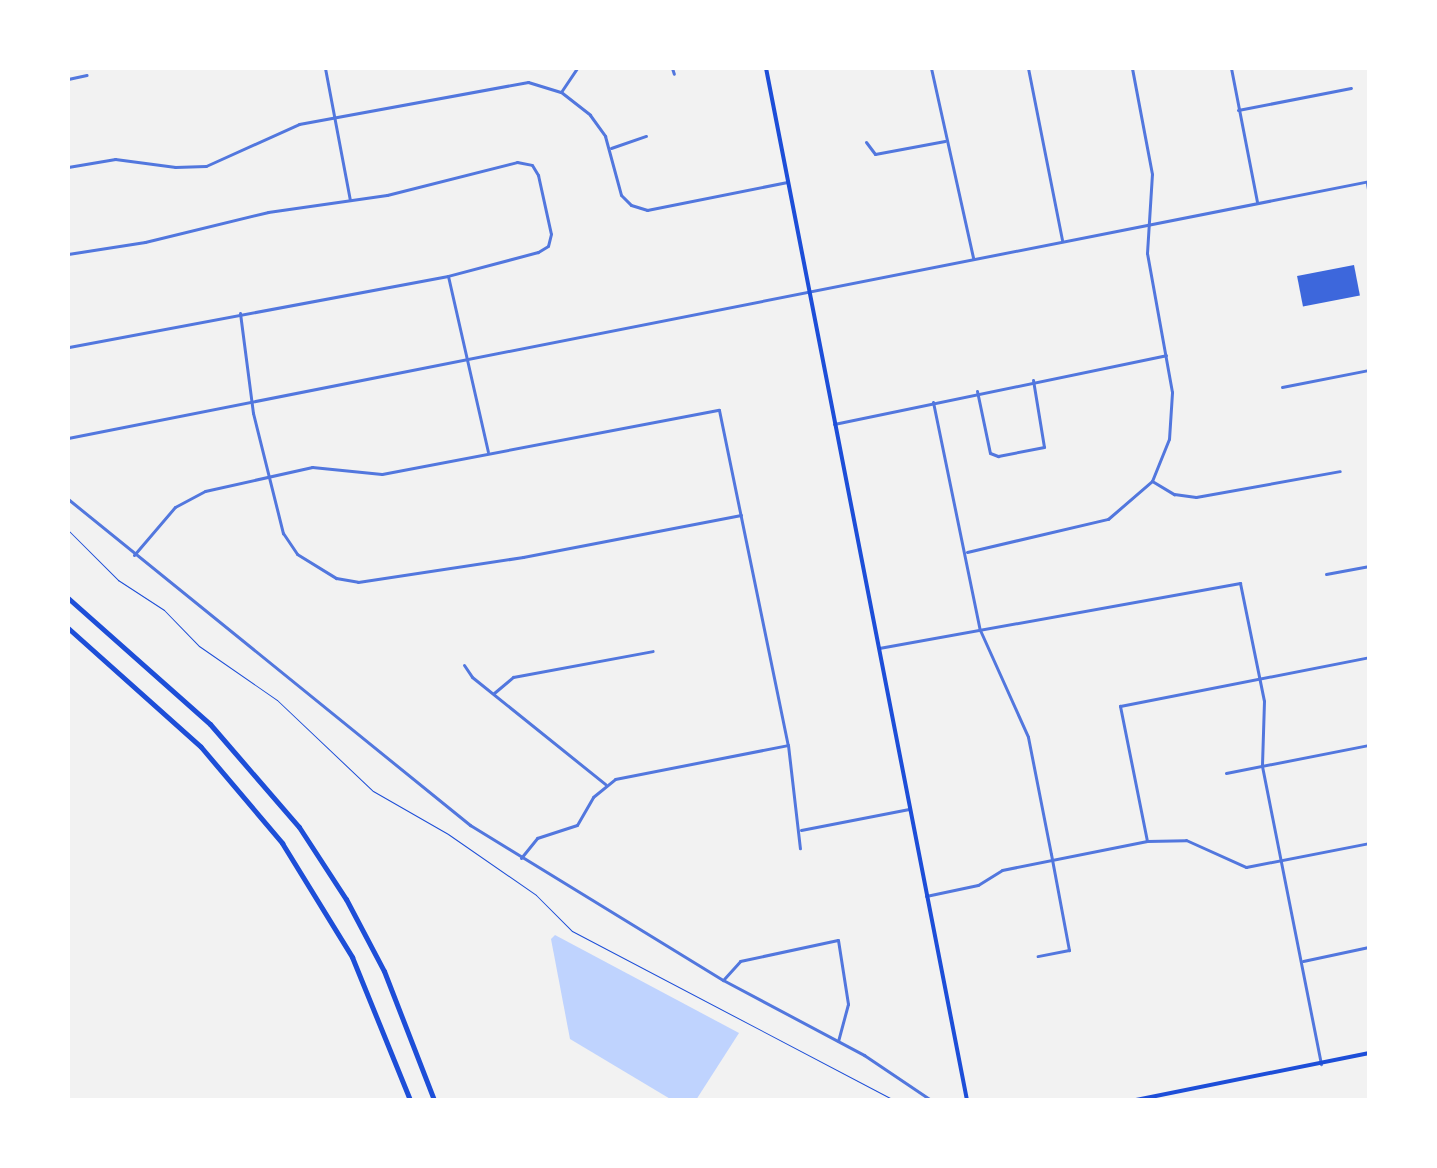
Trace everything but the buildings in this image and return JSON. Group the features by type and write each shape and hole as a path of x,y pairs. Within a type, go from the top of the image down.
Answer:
{"highway":[{"path":"68,598 210,724 299,827 346,899 384,971 434,1100"},
{"path":"68,628 201,747 282,843 352,957 410,1100"}],"main road":[{"path":"766,68 965,1098"},
{"path":"1136,1100 1369,1053"}],"street":[{"path":"325,68 350,200"},
{"path":"561,92 577,68"},
{"path":"672,68 674,74"},
{"path":"931,68 973,258"},
{"path":"1028,68 1062,240"},
{"path":"967,552 1097,524 1124,508 1152,481 1170,429 1166,355 1148,266 1152,174 1132,68"},
{"path":"1231,68 1257,203"},
{"path":"68,79 87,75"},
{"path":"68,167 115,159 206,166 232,158 271,134 336,117 511,83 537,83 561,92 590,115 610,149 621,195 631,205 647,210 787,182"},
{"path":"1238,110 1351,88"},
{"path":"610,149 646,136"},
{"path":"866,142 875,154 945,141"},
{"path":"68,254 350,200 517,162 532,165 551,234 548,246 448,276 68,347"},
{"path":"68,438 1368,182 1369,195"},
{"path":"448,276 488,453"},
{"path":"240,313 256,401 253,413 268,478 289,546 336,578 358,582 523,557 743,515"},
{"path":"834,424 977,391 1166,355"},
{"path":"1282,387 1369,370"},
{"path":"977,391 993,456 1038,449 1045,443 1033,380"},
{"path":"933,402 967,552 980,630 1028,737 1052,859 1069,950 1038,956"},
{"path":"134,555 159,522 190,497 330,466 382,474 719,410 788,745 801,830 800,848"},
{"path":"1152,481 1174,494 1196,497 1340,471"},
{"path":"68,499 403,776 521,858 723,980 838,1041 931,1100"},
{"path":"1326,574 1369,566"},
{"path":"878,649 1240,583 1260,678 1262,766 1321,1064"},
{"path":"494,693 513,677 653,651"},
{"path":"1147,841 1120,706 1369,657"},
{"path":"464,665 605,784"},
{"path":"521,858 537,838 577,825 605,784 788,745"},
{"path":"1226,773 1369,745"},
{"path":"801,830 909,809"},
{"path":"926,896 1052,859 1147,841 1186,840 1246,867 1369,843"},
{"path":"723,980 740,961 838,940 848,1004 838,1041"},
{"path":"1303,961 1369,947"}],"path":[{"path":"68,530 118,580 164,610 209,654 277,700 373,791 448,834 536,895 572,931 894,1100"}],"water":[{"path":"555,935 739,1033 696,1100 672,1100 570,1039 551,939"}]}
